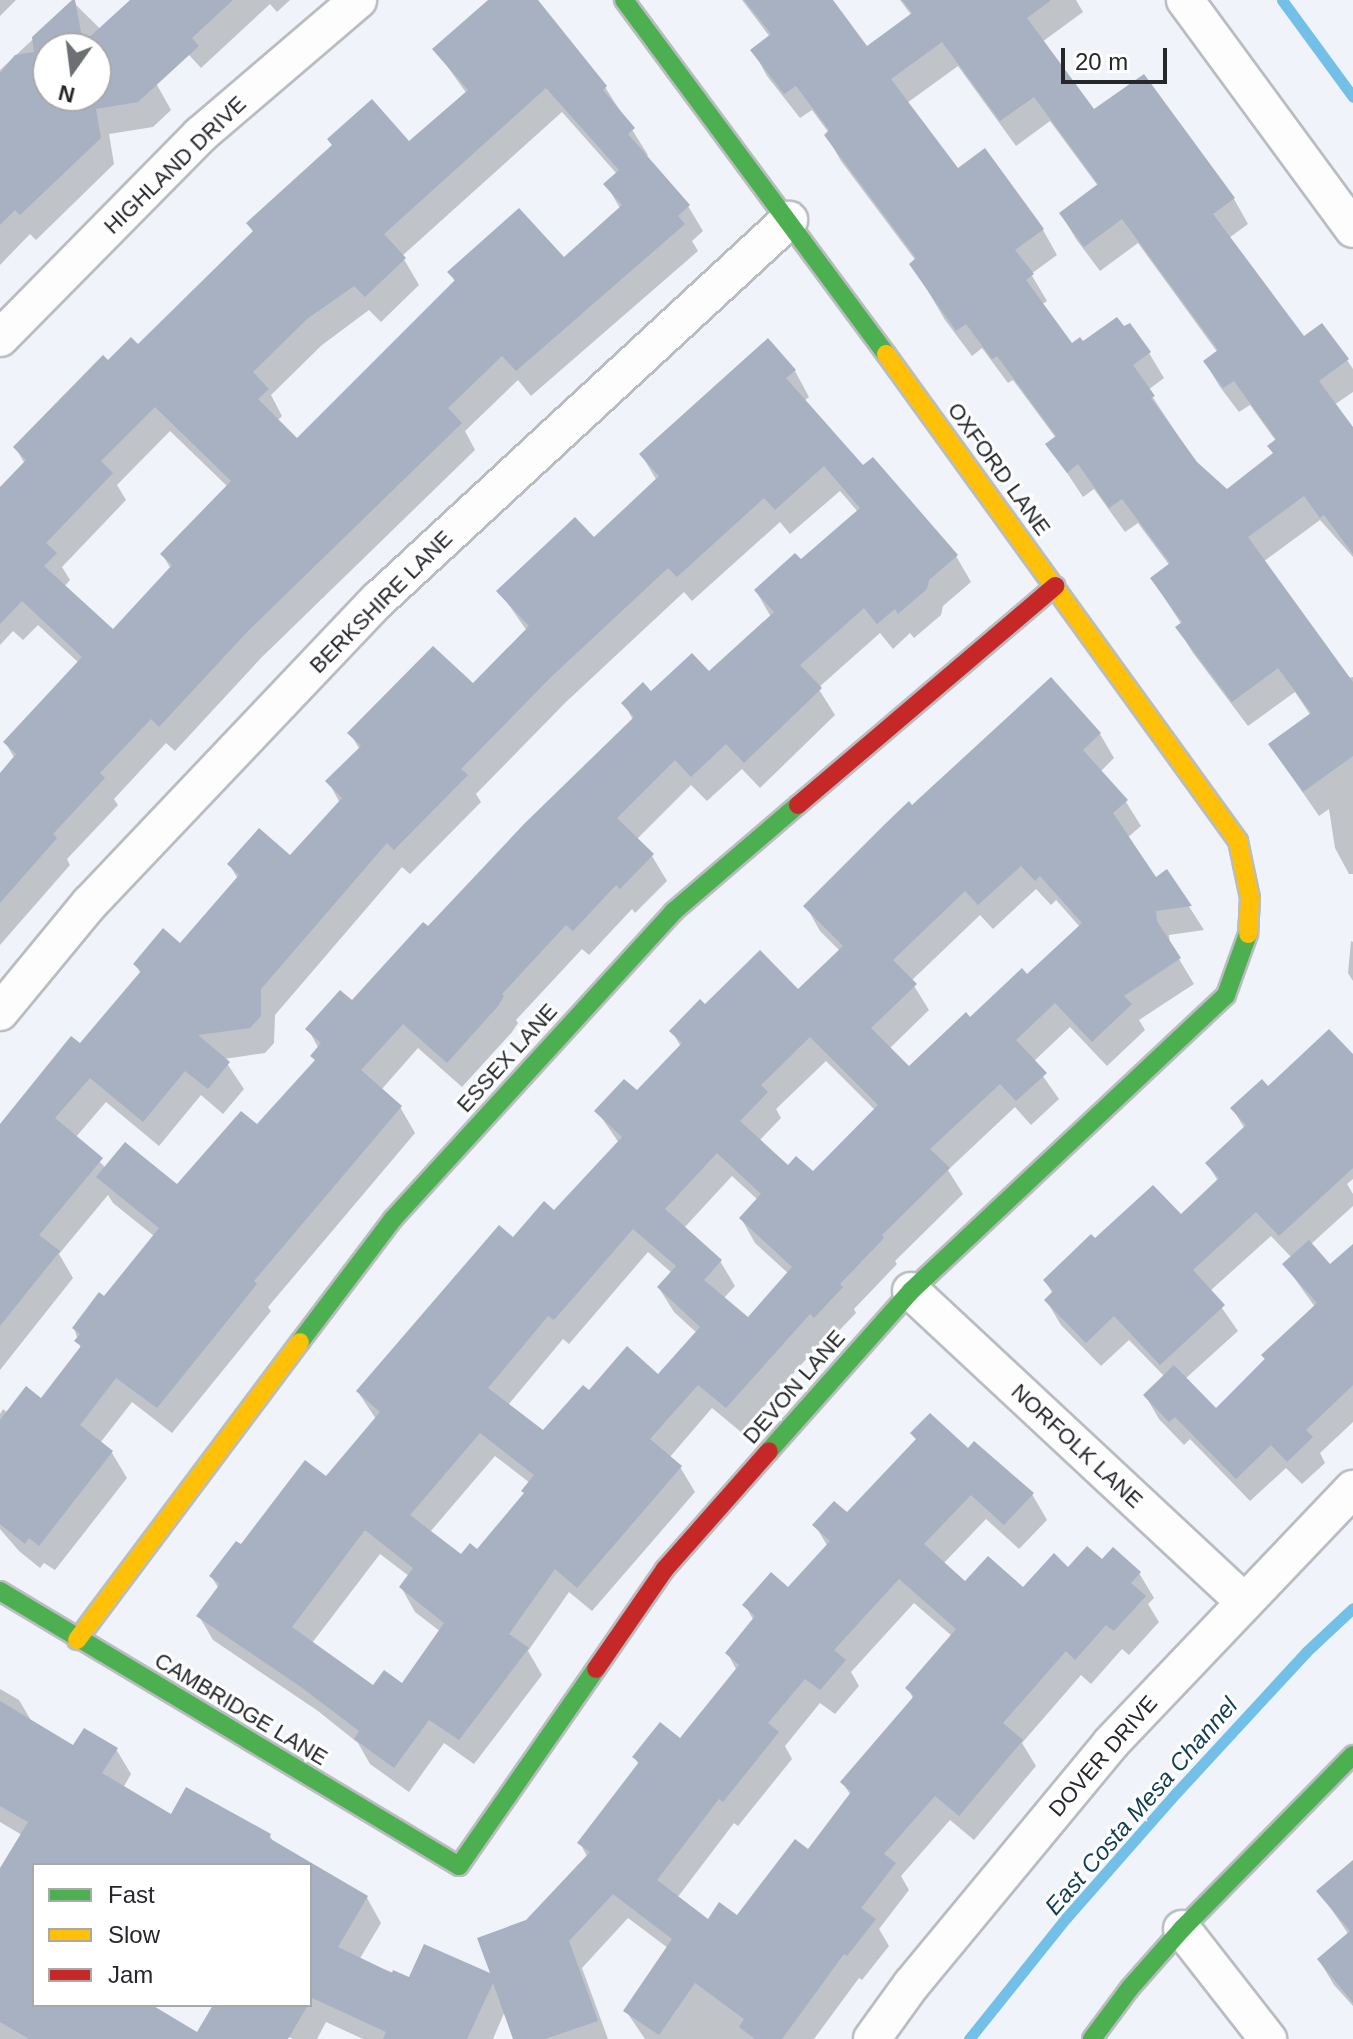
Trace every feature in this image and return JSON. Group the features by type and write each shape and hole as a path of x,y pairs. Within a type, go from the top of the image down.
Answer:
{"street":[{"name":"HIGHLAND DRIVE","path":"0,338 200,135 358,0"},
{"name":"OXFORD LANE","path":"624,0 789,220 1238,841 1250,898 1248,940 1226,995"},
{"path":"1185,0 1353,229"},
{"name":"BERKSHIRE LANE","path":"0,1012 90,903 378,600 789,220"},
{"name":"ESSEX LANE","path":"77,1640 393,1219 673,912 1055,586"},
{"name":"DEVON LANE","path":"459,1866 665,1569 911,1291 1226,995"},
{"name":"NORFOLK LANE","path":"911,1291 1244,1601"},
{"name":"DOVER DRIVE","path":"872,2039 911,1985 1111,1743 1353,1489"},
{"name":"CAMBRIDGE LANE","path":"0,1591 77,1640 459,1866"},
{"path":"1092,2039 1130,1988 1182,1929 1353,1755"},
{"path":"1182,1929 1268,2039"}],"building":[{"path":"72,0 75,0 81,32 37,32"},
{"path":"130,0 233,0 192,38 199,46 138,102 112,106 112,32 95,32"},
{"path":"488,0 538,0 607,86 603,90 635,128 628,134 690,205 678,216 685,224 516,371 502,356 448,408 462,423 247,632 159,727 151,719 100,773 105,778 53,834 57,838 0,903 0,773 16,754 3,742 82,657 22,601 0,624 0,487 26,460 13,447 103,355 108,360 131,337 138,344 253,231 246,223 332,145 327,139 372,99 409,141 468,90 432,49","holes":["546,88 619,170 603,184 622,205 564,257 519,208 447,272 455,280 297,438 258,399 269,389 253,372 307,319 354,286 365,297 406,258 384,234","155,407 231,481 160,554 172,565 113,629 44,566 57,553 46,543 113,473 101,461"]},
{"path":"744,0 833,0 867,46 912,13 902,0 1051,0 1027,18 1094,109 1144,74 1235,198 1213,214 1304,336 1322,323 1349,359 1319,381 1353,427 1353,554 1324,515 1320,518 1304,496 1248,537 1353,682 1353,756 1303,792 1268,744 1311,713 1278,668 1232,702 1175,627 1182,622 1150,578 1170,563 1122,499 1109,508 1078,464 1067,473 1045,444 1056,436 997,356 992,359 966,324 956,331 909,264 916,258 824,135 829,130 796,86 784,94 750,50 771,34","holes":["942,42 1000,121 1034,97 1098,184 1059,213 1084,247 1122,219 1218,350 1203,361 1223,388 1234,381 1276,439 1267,446 1273,453 1227,489 1197,462 1151,398 1155,396 1133,365 1151,352 1130,323 1124,326 1117,317 1083,341 1080,337 1072,343 1026,280 1034,274 1015,250 1044,229 985,148 958,168 891,79"]},
{"path":"32,52 32,112 97,112 101,138 20,215 15,210 0,225 0,73 15,55"},
{"path":"768,338 796,370 786,378 863,465 873,457 958,555 929,580 927,589 898,614 895,609 877,624 864,608 800,665 822,688 744,763 726,744 691,777 675,760 617,818 654,854 620,889 616,885 573,931 566,925 502,994 504,996 498,1006 447,1063 403,1024 361,1070 402,1106 254,1281 257,1284 157,1408 116,1378 80,1425 113,1451 39,1546 29,1538 25,1544 0,1524 0,1420 26,1386 41,1398 81,1346 74,1341 80,1334 72,1328 99,1292 104,1296 159,1228 96,1177 125,1142 177,1184 241,1111 257,1124 315,1060 310,1056 321,1043 305,1029 340,990 352,1000 423,922 428,926 524,824 634,717 621,703 643,682 651,691 692,653 709,671 774,612 754,590 795,553 801,559 860,508 824,466 775,510 764,498 677,577 668,568 551,677 461,769 468,775 394,850 387,843 261,989 261,1016 250,1028 198,1035 230,1062 208,1089 185,1071 143,1122 90,1078 55,1118 103,1158 39,1235 60,1251 0,1326 0,1124 71,1036 80,1043 141,971 133,964 163,928 180,943 239,875 227,864 259,828 290,855 342,798 325,781 361,746 347,733 433,646 473,683 529,626 496,591 575,517 594,537 659,476 639,454"},
{"path":"1051,677 1101,733 1083,750 1128,800 1113,813 1156,877 1167,869 1192,906 1156,911 1157,921 1181,958 1124,996 1132,1004 1092,1042 1055,1003 1016,1040 1047,1073 1016,1101 1000,1084 930,1149 950,1168 882,1235 884,1238 840,1284 843,1287 814,1318 810,1314 726,1408 698,1385 650,1439 682,1466 577,1588 555,1569 509,1634 529,1648 459,1740 429,1720 394,1768 354,1739 359,1731 301,1687 196,1616 220,1584 209,1576 236,1541 241,1544 305,1460 326,1476 380,1412 356,1391 499,1225 513,1237 544,1201 554,1210 622,1137 594,1111 624,1079 637,1090 682,1043 669,1031 700,999 705,1004 760,950 798,989 843,946 803,906 909,801 912,805","holes":["1021,866 1035,881 1040,876 1082,923 1027,974 1022,968 970,1017 966,1012 909,1066 871,1028 917,984 893,960 965,891 978,905","810,1037 878,1105 813,1171 796,1156 788,1165 740,1121 768,1092 761,1085","717,1153 761,1194 739,1218 792,1267 748,1317 704,1280 722,1260 665,1209","633,1229 676,1266 657,1287 700,1327 658,1374 627,1346 589,1390 583,1385 543,1430 488,1388 548,1316 554,1320","480,1433 534,1475 521,1491 524,1493 477,1549 470,1543 461,1554 410,1515","365,1530 413,1568 399,1587 444,1623 402,1683 384,1670 373,1685 292,1627"]},
{"path":"1329,1029 1353,1054 1353,1168 1279,1236 1256,1212 1193,1270 1225,1305 1160,1365 1114,1316 1086,1343 1044,1300 1053,1291 1043,1280 1091,1234 1095,1238 1153,1185 1181,1214 1219,1178 1205,1163 1246,1125 1230,1108 1262,1079 1268,1086"},
{"path":"1309,1240 1330,1264 1353,1244 1353,1385 1306,1430 1313,1437 1287,1462 1271,1445 1236,1479 1175,1417 1169,1422 1143,1395 1174,1365 1216,1408 1265,1359 1261,1355 1317,1303 1282,1264"},
{"path":"930,1413 968,1448 974,1441 1034,1493 1004,1525 971,1495 924,1544 965,1581 988,1556 1023,1587 1054,1553 1068,1567 1087,1546 1102,1559 1113,1547 1141,1572 1131,1583 1146,1596 1114,1631 1106,1625 1075,1660 1066,1651 1003,1723 1023,1740 959,1816 935,1796 884,1854 896,1863 861,1908 876,1919 847,1956 844,1954 782,2039 755,2039 739,2027 744,2019 695,1983 659,2035 623,2011 672,1939 613,1894 569,1941 598,2021 545,2039 513,2039 493,1983 467,2039 383,2039 386,2032 312,1998 312,1863 368,1896 338,1947 392,1973 393,1970 409,1977 424,1944 490,1973 477,1938 526,1920 590,1852 577,1843 639,1762 632,1757 660,1722 680,1738 739,1665 725,1653 755,1616 742,1605 771,1572 788,1587 830,1541 812,1525 834,1501 847,1512 916,1439 910,1433","holes":["899,1579 956,1629 905,1688 914,1696 840,1782 851,1792 808,1849 795,1839 737,1915 719,1902 708,1919 657,1880 719,1799 723,1802 779,1732 768,1723 805,1679 820,1690 846,1660 834,1650"]},
{"path":"0,1701 73,1745 84,1728 118,1748 102,1773 171,1814 186,1787 271,1834 269,1838 312,1863 32,1863 32,2007 155,2007 197,2032 212,2007 307,2007 288,2039 29,2039 0,2022 0,1868 28,1822 0,1806"},
{"path":"1353,1860 1353,2003 1317,1959 1350,1931 1316,1891"}],"waterway":[{"name":"East Costa Mesa Channel","path":"1282,0 1353,97"},
{"name":"East Costa Mesa Channel","path":"969,2039 1066,1918 1176,1793 1306,1652 1353,1608"}],"traffic: fast":[{"path":"624,0 886,354"},
{"path":"300,1342 393,1219 673,912 798,805"},
{"path":"769,1451 911,1291 1226,995 1248,934"},
{"path":"0,1591 459,1866 596,1669"},
{"path":"1092,2039 1130,1988 1182,1929 1353,1755"}],"traffic: slow":[{"path":"886,354 1238,841 1250,898 1248,934"},
{"path":"77,1640 300,1342"}],"traffic: jam":[{"path":"798,805 1055,586"},
{"path":"596,1669 665,1569 769,1451"}]}
